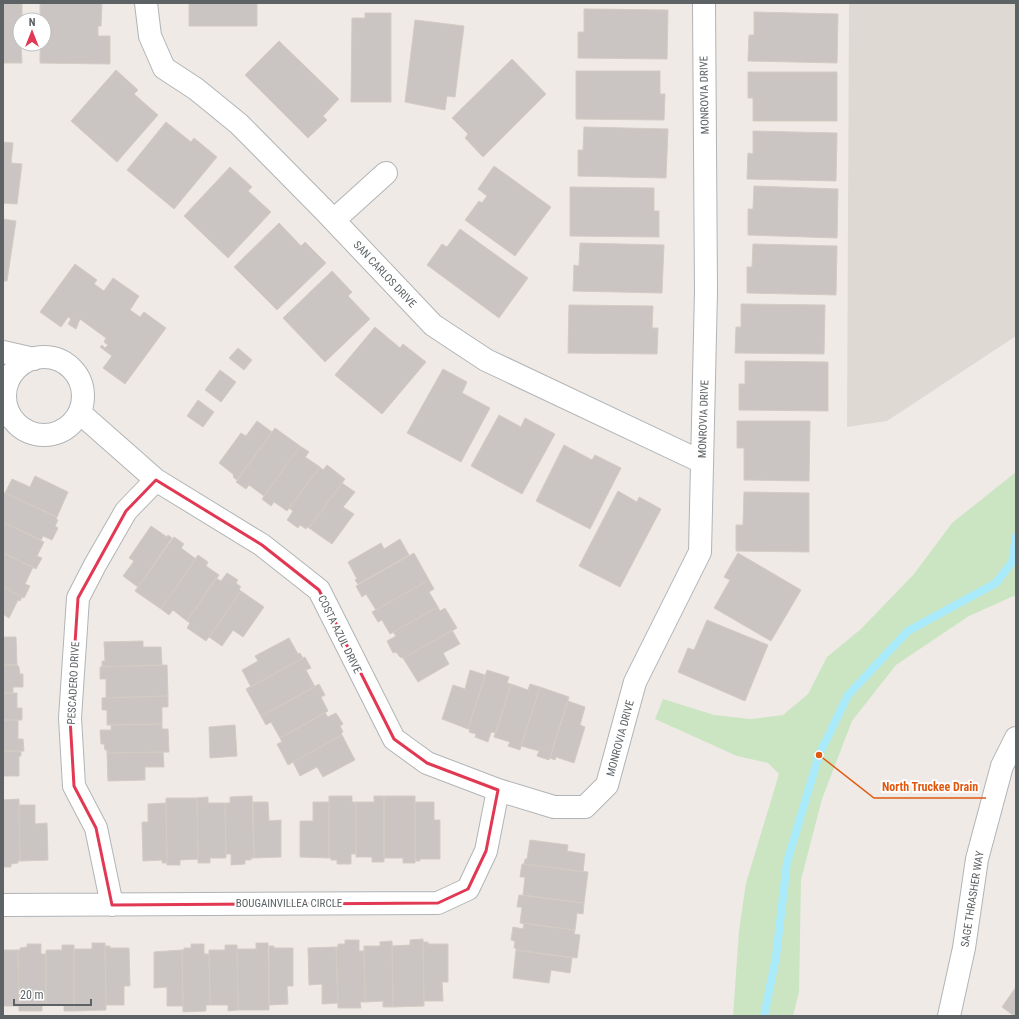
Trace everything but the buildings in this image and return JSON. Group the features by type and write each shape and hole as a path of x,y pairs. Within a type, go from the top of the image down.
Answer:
{"street":[{"name":"SAN CARLOS DRIVE","path":"146,3 150,36 164,68 196,89 238,124 334,220 433,325 486,360 702,462"},
{"name":"MONROVIA DRIVE","path":"585,807 607,784 635,682 700,552 706,291 704,3"},
{"path":"334,220 386,173"},
{"path":"3,352 34,358 52,358 63,362 73,370 82,384 84,398 80,413 68,427 55,434 41,435 21,428 14,422 7,409 4,399 7,384 14,372 21,364 34,358"},
{"name":"COSTA AZUL DRIVE","path":"80,413 156,480 262,545 319,590 394,739 427,763 498,790 554,807 585,807"},
{"name":"PESCADERO DRIVE","path":"112,905 96,828 74,786 70,718 78,598 126,511 156,480"},
{"name":"SAGE THRASHER WAY","path":"949,1016 964,948 977,859 1002,766 1016,738"},
{"name":"BOUGAINVILLEA CIRCLE","path":"3,905 438,903 468,889 486,851 498,790"}],"highlighted area":[{"path":"156,480 262,545 319,590 394,739 427,763 498,790 486,851 468,889 438,903 112,905 96,828 74,786 70,718 78,598 126,511"}],"shaded area":[{"path":"849,3 1016,3 1016,336 887,421 847,427"}],"green space":[{"path":"1016,472 1016,595 969,616 896,665 852,721 822,799 801,880 799,992 793,1016 733,1016 739,931 746,883 779,774 768,763 737,756 655,719 663,699 714,715 751,719 783,715 808,694 827,657 861,629 914,574 952,523"}],"waterway":[{"path":"764,1016 776,957 787,862 819,755 848,695 908,631 996,583 1012,562 1016,537"}],"place":[{"name":"North Truckee Drain","path":"819,755"}]}
